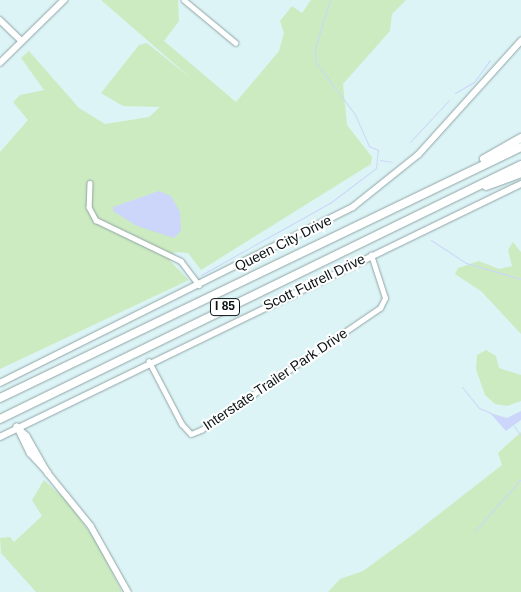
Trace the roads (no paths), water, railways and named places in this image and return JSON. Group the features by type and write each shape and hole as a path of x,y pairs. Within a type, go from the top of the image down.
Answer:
{"highway":[{"path":"424,192 521,138"},
{"name":"I 85","path":"0,398 424,192 521,147"},
{"name":"I 85","path":"0,418 521,165"},
{"path":"451,198 521,173"}],"street":[{"path":"0,63 64,0"},
{"path":"184,0 236,43"},
{"path":"0,20 22,41"},
{"name":"Queen City Drive","path":"0,383 318,227 370,196 418,155 521,41"},
{"path":"90,183 90,207 96,220 181,261 199,285"},
{"name":"Scott Futrell Drive","path":"0,437 149,361 521,184"},
{"name":"Interstate Trailer Park Drive","path":"149,361 182,424 191,434 201,430 380,308 385,298 371,255"},
{"path":"17,427 30,454 92,526 128,592"}],"water":[{"path":"159,191 171,196 180,212 181,231 174,238 137,226 113,211 113,207"},
{"path":"521,411 521,420 506,431 490,413 507,418"}],"waterway":[{"path":"201,275 330,203 376,168 378,150 369,146 354,113 316,63 315,48 330,0"},
{"path":"455,93 474,82 490,60"},
{"path":"410,142 449,100"},
{"path":"380,160 392,162"},
{"path":"431,240 466,263 521,279"},
{"path":"462,387 479,408 491,413"},
{"path":"514,426 521,436"},
{"path":"475,531 521,479"}]}
